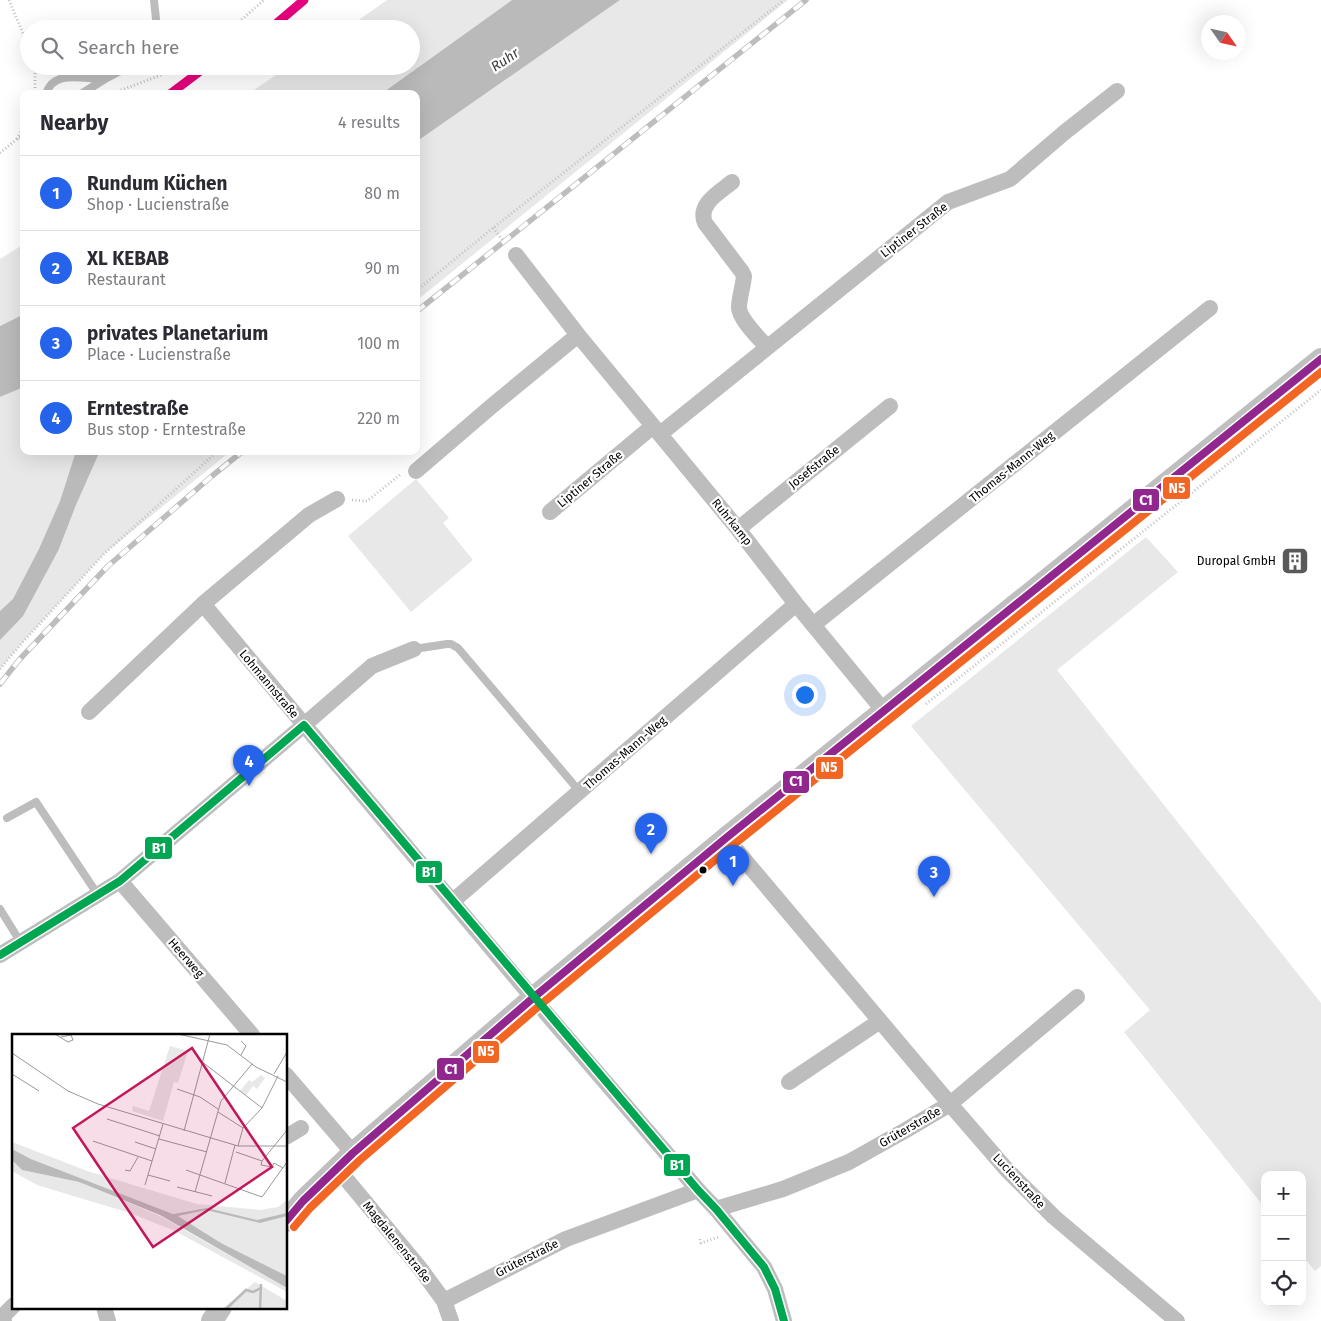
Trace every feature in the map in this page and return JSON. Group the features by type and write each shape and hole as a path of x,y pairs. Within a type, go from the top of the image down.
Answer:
{"street":[{"name":"Liptiner Straße","path":"550,512 656,430 767,348 948,202 1010,179 1117,91"},
{"path":"732,182 709,201 703,212 704,223 742,272 744,276 739,307 740,312 767,348"},
{"name":"Ruhrkamp","path":"516,256 883,710"},
{"name":"Thomas-Mann-Weg","path":"813,625 1210,308"},
{"path":"416,470 578,335"},
{"path":"288,1218 345,1160 534,998 726,838 1321,359"},
{"name":"Josefstraße","path":"738,529 890,406"},
{"path":"89,712 203,604 309,515 337,499"},
{"name":"Lohmannstraße","path":"203,604 534,998 764,1267 776,1290 784,1321"},
{"name":"Thomas-Mann-Weg","path":"453,901 796,604"},
{"path":"0,955 120,881 304,726 372,666 414,649"},
{"name":"Lucienstraße","path":"726,838 1007,1170 1054,1217 1174,1320"},
{"name":"Heerweg","path":"120,881 251,1034"},
{"name":"Grüterstraße","path":"716,1209 783,1189 849,1162 906,1130 950,1104 1077,997"},
{"path":"789,1082 880,1021"},
{"path":"288,1078 345,1160"},
{"path":"288,1136 300,1128"},
{"name":"Magdalenenstraße","path":"345,1160 444,1301 451,1321"},
{"name":"Grüterstraße","path":"444,1301 566,1238 698,1190"},
{"path":"4,1321 2,1317 12,1307"},
{"path":"104,1308 108,1321"},
{"path":"212,1321 220,1308"}],"lane":[{"path":"154,0 156,20"},
{"path":"88,90 113,75"},
{"path":"47,90 53,82 62,77 105,79"},
{"path":"414,649 447,644 458,648 580,792"},
{"path":"7,818 36,802 98,895"},
{"path":"0,909 21,943"}],"path":[{"path":"9,0 20,26"},
{"path":"241,20 264,0"},
{"path":"420,288 493,228 784,0"},
{"path":"34,90 35,75"},
{"path":"122,90 161,75"},
{"path":"17,139 20,133"},
{"path":"0,153 20,138"},
{"path":"919,706 926,704 1321,390"},
{"path":"0,670 22,643 104,554 214,455"},
{"path":"337,499 367,501 403,473 416,470"}],"shaded area":[{"path":"387,0 512,0 420,66 420,20 359,20"},
{"path":"620,0 788,0 420,298 420,139"},
{"path":"276,75 407,75 387,90 254,90"},
{"path":"20,246 20,316 0,326 0,259"},
{"path":"20,389 20,455 75,455 60,501 40,548 59,549 98,455 226,455 104,554 0,669 0,397"},
{"path":"416,479 449,518 443,523 473,560 411,612 348,536"},
{"path":"1146,537 1178,572 1057,670 1321,1003 1321,1266 1315,1271 1306,1260 1306,1171 1261,1171 1261,1203 1124,1032 1150,1010 911,726"}],"water":[{"name":"Ruhr","path":"512,0 620,0 420,139 420,90 387,90 407,75 420,75 420,66"},
{"path":"20,316 20,389 0,397 0,326"},
{"path":"75,455 98,455 59,549 23,616 0,640 0,611 13,599 39,549 60,501"}],"railway":[{"path":"420,309 806,0"},
{"path":"0,684 19,660 108,566 238,455"}],"transit line":[{"path":"281,20 304,0"},
{"path":"175,90 195,75"},
{"name":"C1","path":"288,1219 303,1201 353,1153 533,998 726,838 1321,359"},
{"name":"N5","path":"294,1227 310,1208 360,1160 539,1006 732,846 1321,372"},
{"name":"B1","path":"0,955 120,881 304,725 764,1267 775,1289 784,1321"}],"place":[{"name":"Duropal GmbH","path":"1295,561"},
{"name":"Erntestraße","path":"249,786"},
{"name":"XL KEBAB","path":"651,854"},
{"name":"Rundum Küchen","path":"733,886"},
{"name":"privates Planetarium","path":"934,897"}]}
